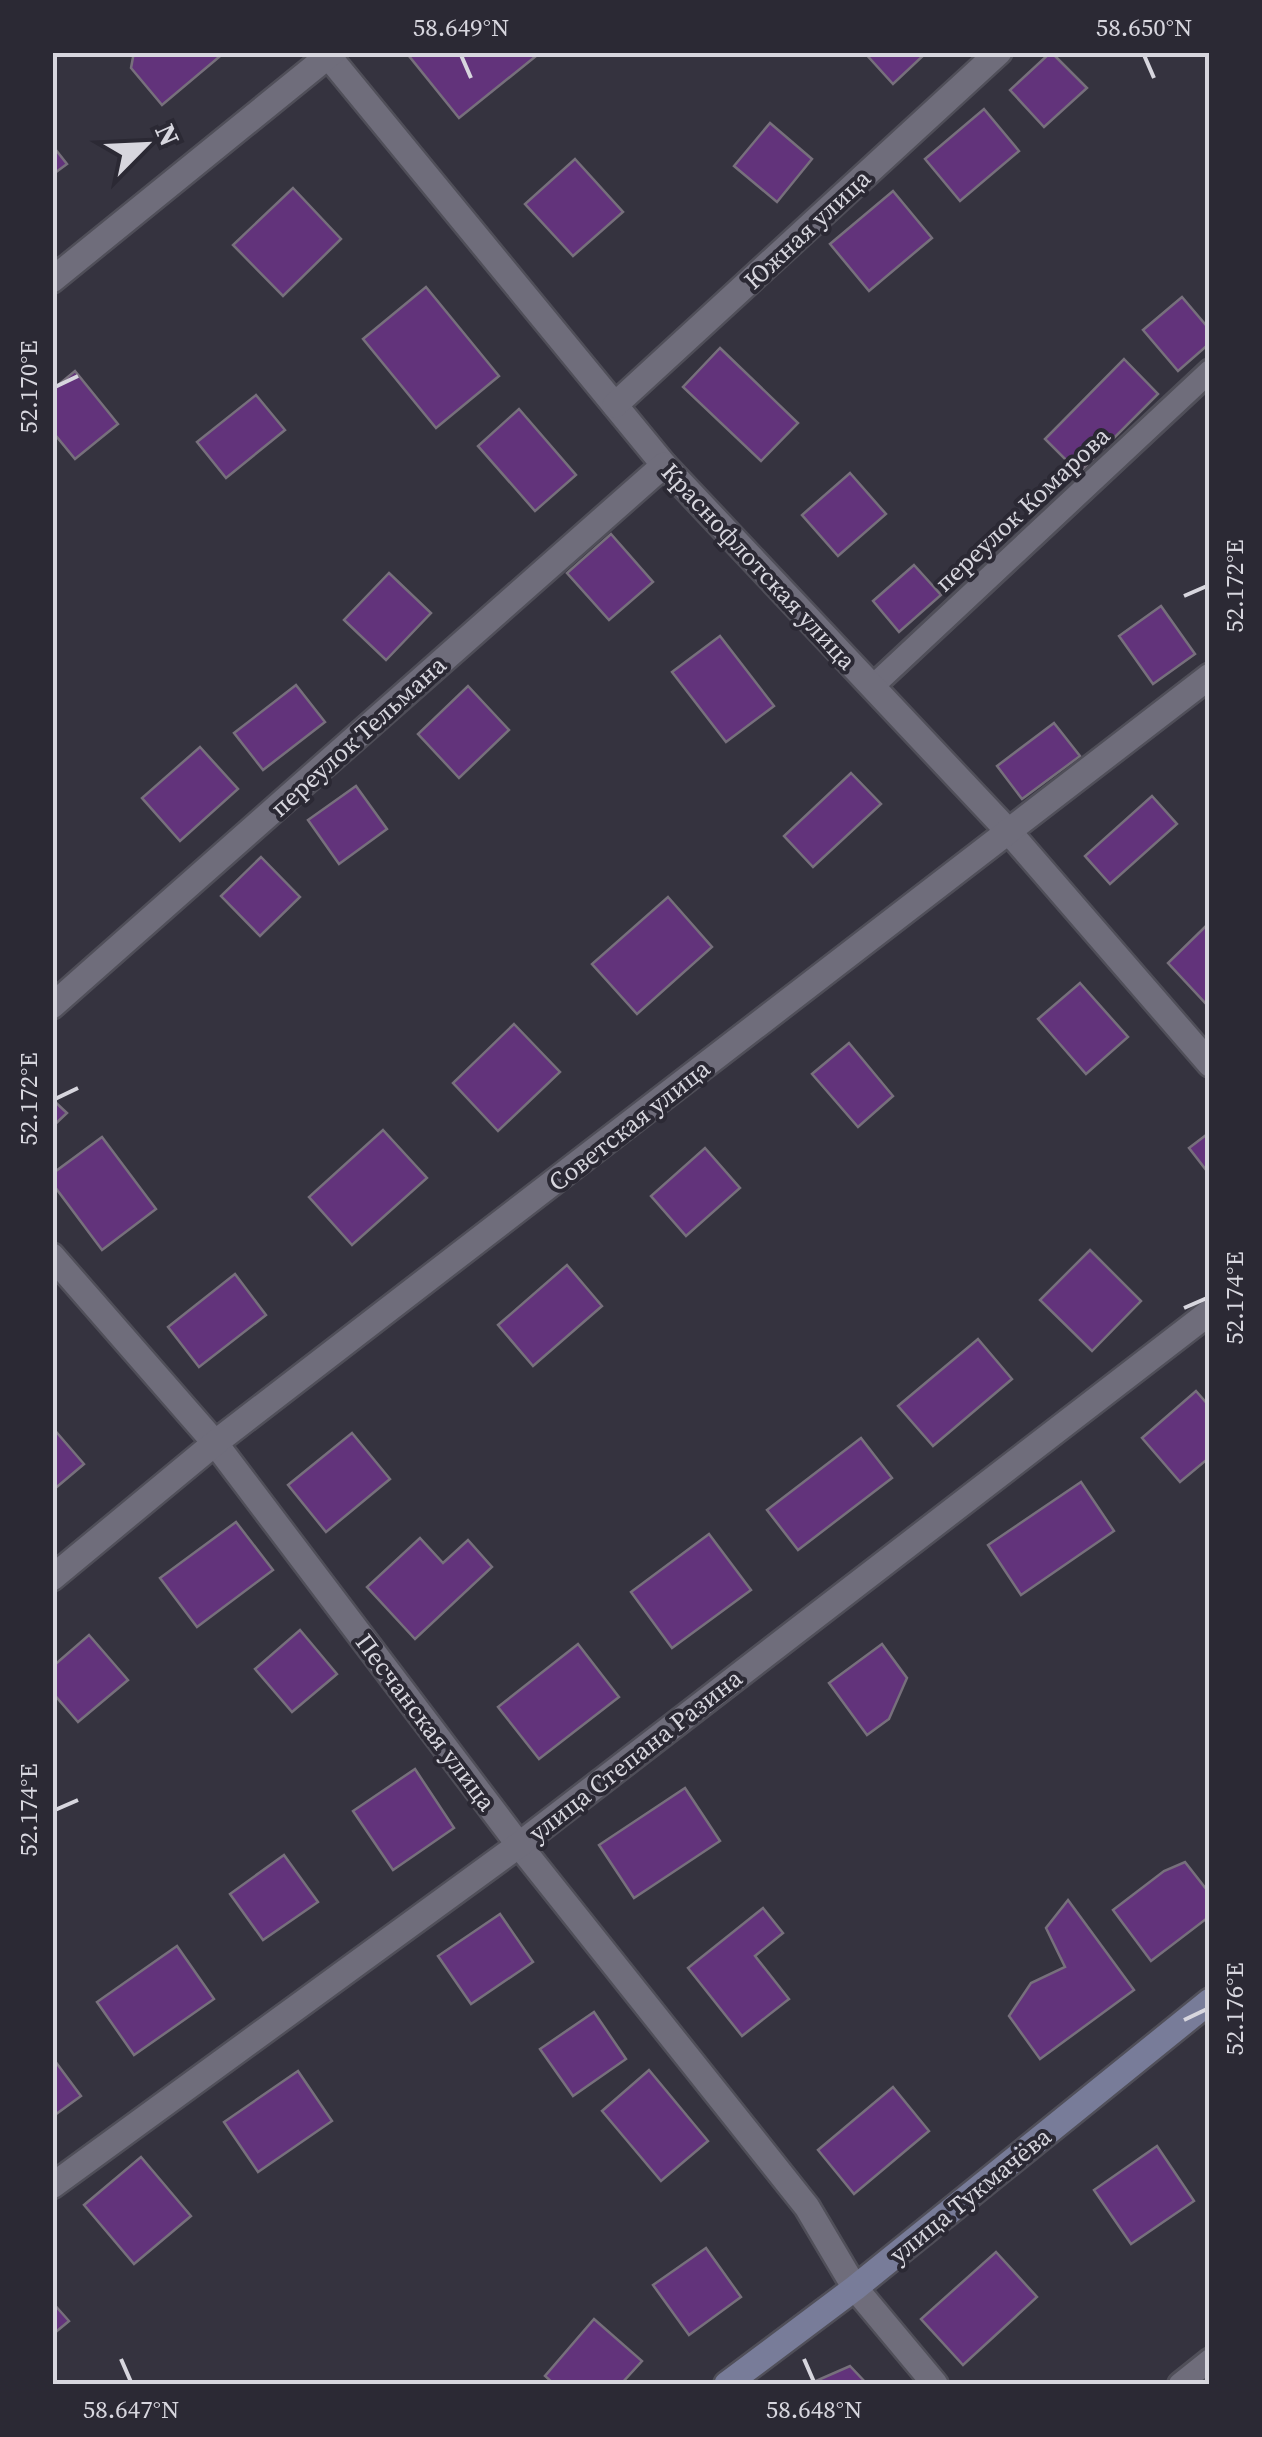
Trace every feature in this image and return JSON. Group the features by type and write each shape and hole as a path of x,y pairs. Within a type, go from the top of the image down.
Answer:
{"street":[{"name":"Южная улица","path":"614,405 999,52"},
{"name":"Краснофлотская улица","path":"329,54 664,465 1010,832 1210,1064"},
{"path":"52,280 329,54"},
{"name":"переулок Тельмана","path":"52,1006 664,465"},
{"name":"Советская улица","path":"52,1578 215,1443 1210,676"},
{"name":"Песчанская улица","path":"52,1256 215,1443 519,1845 807,2207 855,2288 935,2384"},
{"name":"улица Степана Разина","path":"52,2186 519,1845 1210,1312"},
{"name":"улица Тукмачёва","path":"727,2384 855,2288 1210,2001"}],"lane":[{"name":"переулок Комарова","path":"872,686 1210,371"},
{"path":"1180,2384 1210,2360"}],"building":[{"path":"134,52 225,52 162,105 131,68"},
{"path":"413,52 541,52 459,118 409,56"},
{"path":"864,52 927,52 893,84"},
{"path":"1051,52 1087,88 1044,127 1010,90"},
{"path":"984,109 1019,151 960,201 925,159"},
{"path":"770,123 812,159 777,202 734,166"},
{"path":"52,145 67,164 52,175"},
{"path":"575,159 623,212 573,256 525,204"},
{"path":"293,188 341,239 283,296 233,245"},
{"path":"893,191 932,238 869,291 830,244"},
{"path":"426,287 499,376 436,428 363,339"},
{"path":"1182,297 1210,330 1210,343 1178,371 1143,330"},
{"path":"720,348 798,423 761,461 683,387"},
{"path":"1124,359 1158,394 1079,473 1045,439"},
{"path":"75,371 118,424 75,459 52,431 52,390"},
{"path":"256,395 285,430 226,478 197,442"},
{"path":"519,409 576,475 535,511 478,446"},
{"path":"850,473 886,514 838,556 802,515"},
{"path":"611,534 653,582 609,620 567,573"},
{"path":"914,565 941,595 899,632 873,601"},
{"path":"389,573 431,613 386,660 344,620"},
{"path":"1161,606 1195,654 1153,684 1119,636"},
{"path":"720,636 774,706 726,742 672,672"},
{"path":"296,685 325,722 263,770 234,733"},
{"path":"468,686 509,730 459,778 418,734"},
{"path":"1054,723 1080,756 1022,799 997,766"},
{"path":"200,747 238,789 180,841 142,798"},
{"path":"851,773 881,804 813,867 784,836"},
{"path":"356,786 387,829 339,864 308,820"},
{"path":"1152,796 1177,824 1110,884 1085,856"},
{"path":"261,857 300,897 260,936 221,896"},
{"path":"668,897 712,947 637,1014 592,964"},
{"path":"1210,924 1209,1007 1168,963"},
{"path":"1080,983 1128,1037 1086,1074 1038,1019"},
{"path":"514,1024 560,1072 498,1131 453,1083"},
{"path":"849,1043 893,1096 858,1127 812,1074"},
{"path":"52,1099 67,1113 52,1127"},
{"path":"383,1130 427,1178 352,1245 309,1197"},
{"path":"1210,1132 1210,1175 1189,1148"},
{"path":"102,1137 156,1209 102,1250 52,1183 52,1174"},
{"path":"705,1148 740,1188 686,1236 651,1196"},
{"path":"1090,1250 1141,1301 1092,1351 1040,1300"},
{"path":"567,1265 602,1306 533,1366 498,1325"},
{"path":"235,1274 266,1315 199,1367 168,1327"},
{"path":"978,1339 1012,1379 933,1446 898,1406"},
{"path":"1196,1391 1210,1407 1210,1457 1180,1482 1142,1438"},
{"path":"52,1427 84,1464 52,1491"},
{"path":"352,1433 390,1479 326,1532 288,1485"},
{"path":"861,1438 892,1478 798,1550 767,1510"},
{"path":"1081,1482 1114,1531 1021,1595 988,1545"},
{"path":"236,1522 273,1570 197,1627 160,1578"},
{"path":"709,1534 751,1590 672,1648 631,1592"},
{"path":"420,1538 443,1563 468,1540 492,1567 415,1639 367,1587"},
{"path":"300,1630 337,1674 292,1712 255,1669"},
{"path":"89,1635 128,1680 78,1722 52,1692 52,1667"},
{"path":"578,1644 619,1697 539,1759 498,1707"},
{"path":"882,1644 907,1678 889,1719 867,1735 829,1683"},
{"path":"415,1769 454,1828 393,1870 353,1811"},
{"path":"685,1788 720,1841 634,1898 599,1845"},
{"path":"284,1855 318,1902 263,1940 230,1894"},
{"path":"1185,1862 1210,1894 1210,1916 1151,1961 1113,1910 1164,1871"},
{"path":"1068,1900 1134,1990 1040,2059 1009,2016 1031,1983 1065,1967 1046,1928"},
{"path":"763,1908 783,1933 755,1956 789,1999 742,2036 688,1968"},
{"path":"500,1914 533,1962 471,2004 438,1956"},
{"path":"177,1946 214,1999 134,2055 97,2002"},
{"path":"594,2012 626,2059 573,2096 540,2049"},
{"path":"52,2057 81,2096 52,2117"},
{"path":"649,2070 708,2141 661,2181 602,2111"},
{"path":"298,2071 332,2121 258,2172 224,2122"},
{"path":"893,2087 929,2131 854,2194 818,2150"},
{"path":"1157,2146 1194,2201 1131,2244 1094,2190"},
{"path":"141,2157 191,2216 134,2264 84,2205"},
{"path":"706,2248 741,2297 689,2335 653,2285"},
{"path":"996,2252 1037,2297 963,2365 921,2319"},
{"path":"52,2302 69,2321 52,2335"},
{"path":"594,2319 642,2361 621,2384 554,2384 545,2376"},
{"path":"850,2366 867,2384 809,2384"}]}
